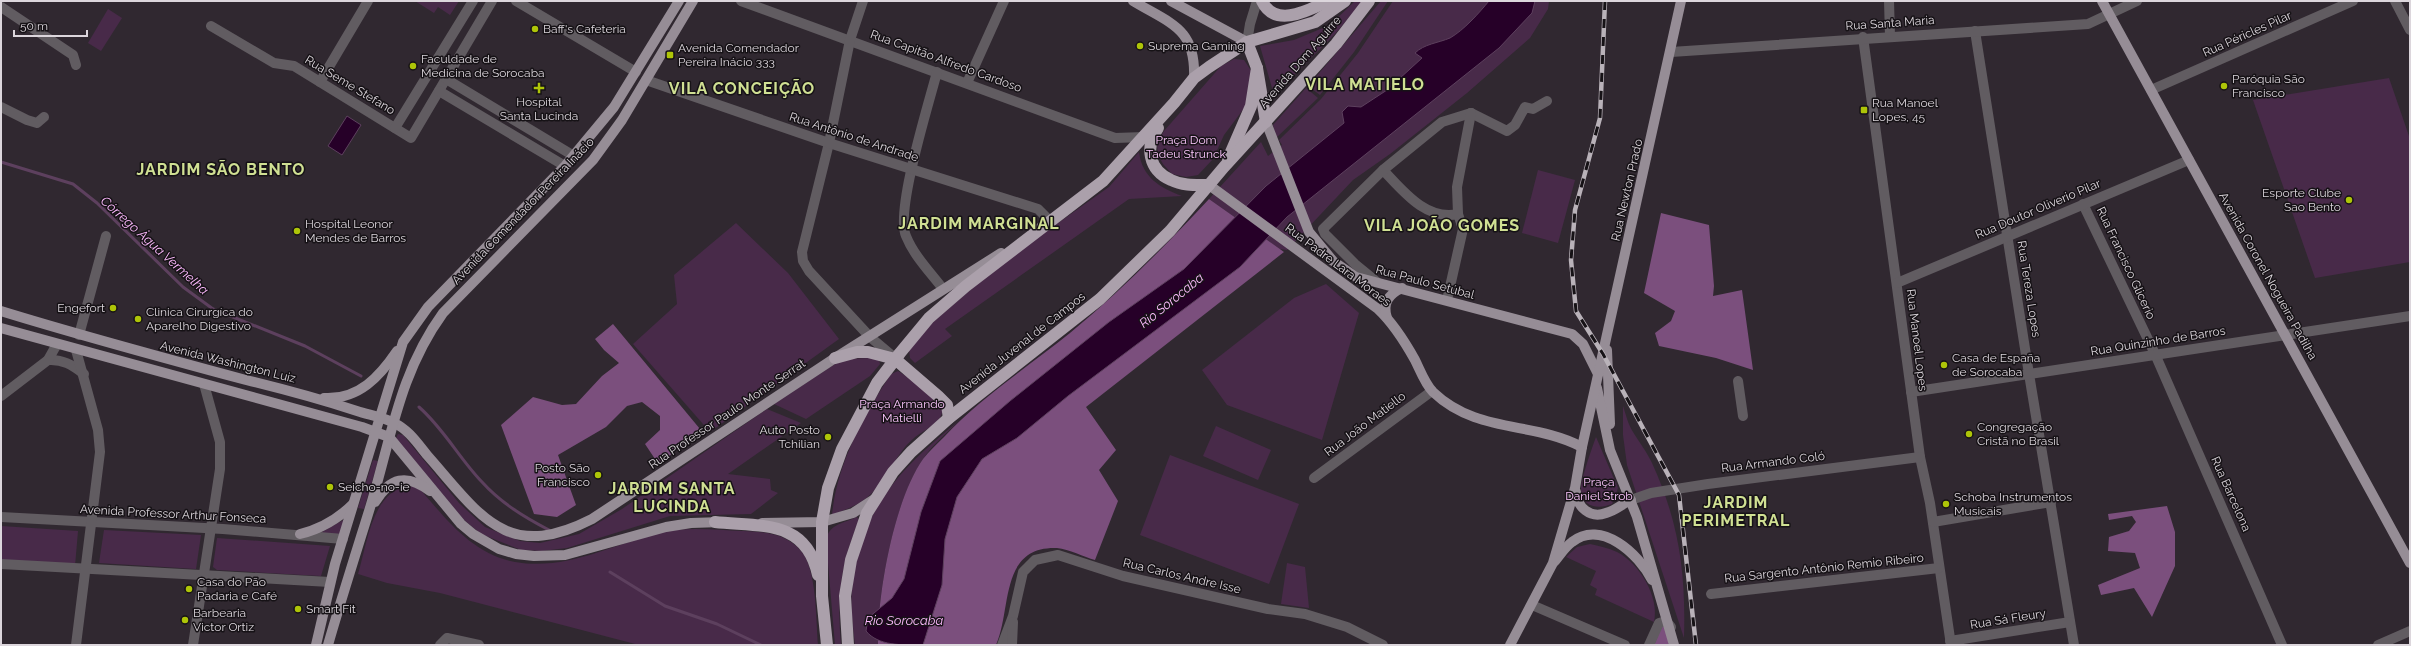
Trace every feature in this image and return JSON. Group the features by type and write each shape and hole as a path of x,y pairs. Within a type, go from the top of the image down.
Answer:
{"highway":[{"path":"1262,1 1267,9 1277,16 1287,16 1306,11 1328,1"},
{"name":"Avenida Dom Aguirre","path":"1174,104 1194,78 1224,55 1247,42 1314,22 1345,1"},
{"name":"Avenida Dom Aguirre","path":"1224,167 1336,44 1369,1"},
{"path":"1247,42 1258,68 1266,122"},
{"path":"1224,167 1251,106 1255,92 1258,68"},
{"path":"822,596 822,522 828,488 842,449 877,384 928,318 1026,238 1051,222 1103,181 1174,104"},
{"path":"1174,104 1150,143 1149,155 1160,172 1171,180 1189,185 1209,185"},
{"name":"Avenida Juvenal de Campos","path":"848,645 845,596 851,560 861,528 893,472 911,452 949,418 1100,299 1170,231 1224,167"},
{"path":"835,358 858,352 868,352 895,359 947,405 949,418"},
{"path":"715,522 780,529 793,534 810,551 815,562 822,596 827,645"}],"main road":[{"name":"Avenida Comendador Pereira Inácio","path":"316,645 330,582 403,342 428,307 565,166 614,107 679,1"},
{"name":"Avenida Comendador Pereira Inácio","path":"328,645 348,574 369,511 388,437 416,356 443,313 592,160 622,120 693,1"},
{"path":"1133,1 1176,27 1188,38 1193,50 1194,78"},
{"path":"1171,1 1247,42"},
{"name":"Rua Newton Prado","path":"1553,563 1575,488 1582,447 1671,52 1681,1"},
{"name":"Avenida Coronel Nogueira Padilha","path":"2102,1 2410,564"},
{"name":"Rua Paulo Setúbal","path":"1266,122 1309,232 1334,261 1356,277 1572,334 1583,344 1597,379"},
{"name":"Rua Padre Lara Moraes","path":"1209,185 1368,300 1387,318 1413,356 1432,391 1469,416 1567,439 1582,447"},
{"name":"Rua Professor Paulo Monte Serrat","path":"393,422 409,435 479,514 493,525 520,536 546,536 572,529 592,519 835,358 1026,238"},
{"path":"1387,318 1385,311 1387,301 1392,293 1402,288"},
{"name":"Avenida Washington Luiz","path":"1,312 78,335 312,397 380,418"},
{"path":"1,328 375,432 388,437 442,499 461,524 487,543 516,554 534,556 565,554 666,527 715,522 822,522 853,513 878,497"},
{"path":"1583,344 1594,349 1606,341"},
{"path":"1606,341 1610,450"},
{"path":"312,397 332,398 349,395 366,387 382,372 403,342"},
{"path":"1597,379 1610,450 1631,500 1671,627 1674,645"},
{"path":"380,418 393,422"},
{"path":"369,511 383,488 400,480 408,480 424,486 442,499"},
{"path":"1575,488 1578,503 1583,509 1597,515 1606,513 1631,500"},
{"path":"300,534 336,519 354,502"},
{"path":"1510,645 1553,563 1572,542 1588,534 1609,538 1631,551 1644,565 1664,605"},
{"path":"343,539 354,555"},
{"path":"330,582 348,574"}],"street":[{"path":"320,82 368,1"},
{"path":"395,128 473,1"},
{"path":"436,95 492,1"},
{"path":"516,1 636,72"},
{"name":"Rua Capitão Alfredo Cardoso","path":"741,1 967,82 1115,138 1141,140"},
{"path":"863,1 850,40 829,143 802,252 803,261 809,271 870,337 895,359"},
{"path":"967,82 1004,1"},
{"path":"1247,42 1256,1"},
{"path":"1889,1 1890,36"},
{"name":"Rua Santa Maria","path":"1671,52 1863,37 2088,24 2109,16 2137,1"},
{"name":"Rua Péricles Pilar","path":"2151,90 2354,1"},
{"path":"2395,1 2410,30"},
{"path":"1,7 73,55 76,64"},
{"name":"Rua Seme Stefano","path":"210,26 274,63 294,66 411,138 436,95"},
{"name":"Rua Tereza Lopes","path":"1975,31 2008,236 2028,374 2051,502 2074,645"},
{"name":"Rua Manoel Lopes","path":"1863,37 1920,458 1933,522 1950,643"},
{"path":"937,72 912,170 902,220 906,236 943,289"},
{"path":"446,79 574,156"},
{"name":"Rua Antônio de Andrade","path":"646,80 829,143 1038,209 1051,222"},
{"path":"418,90 436,95 565,166"},
{"path":"1377,282 1355,264 1325,234 1323,229 1383,170 1442,122 1471,114 1507,131 1515,125 1525,107 1533,109 1547,101"},
{"path":"1,107 37,123 44,117"},
{"path":"1447,300 1463,229 1458,214 1458,187 1471,114"},
{"name":"Rua Doutor Oliverio Pilar","path":"1897,283 2189,160"},
{"path":"1383,170 1419,204 1430,212 1441,215 1458,214"},
{"name":"Rua Francisco Glicerio","path":"2083,204 2155,354"},
{"path":"78,335 106,236"},
{"name":"Rua Quinzinho de Barros","path":"1911,392 2155,354 2409,319"},
{"path":"1,396 48,360 57,344"},
{"path":"76,350 84,374 98,430 100,452 76,645"},
{"name":"Rua Barcelona","path":"2155,354 2282,645"},
{"path":"48,360 58,359 73,365 84,374"},
{"path":"1738,381 1743,416"},
{"path":"193,645 220,469 220,442 204,384"},
{"name":"Rua João Matiello","path":"1314,478 1432,391"},
{"name":"Rua Armando Coló","path":"1631,500 1651,493 1708,484 1920,458"},
{"path":"1933,522 2051,502"},
{"name":"Avenida Professor Arthur Fonseca","path":"1,517 91,523 212,528 300,534 343,539"},
{"name":"Rua Carlos Andre Isse","path":"1002,645 1013,616 1023,572 1035,560 1058,555 1123,576 1268,609 1305,614 1347,627 1383,645"},
{"path":"1,564 330,582"},
{"name":"Rua Sargento Antônio Remio Ribeiro","path":"1711,594 1939,568"},
{"path":"1532,605 1625,645"},
{"name":"Rua Carlos Andre Isse","path":"1012,645 1013,616"},
{"path":"1649,645 1659,623 1666,621 1671,627"},
{"name":"Rua Sá Fleury","path":"1950,643 2070,622"},
{"path":"2378,645 2410,631"},
{"path":"440,645 444,639 450,638 479,645"}],"green space":[{"path":"415,1 459,1 450,15 438,7 434,13"},
{"path":"1355,1 1363,1 1335,34 1274,95 1260,46 1294,40 1330,25"},
{"path":"1381,1 1388,1 1354,52 1320,95 1308,86"},
{"path":"1393,1 1549,1 1548,9 1530,38 1467,93 1390,154 1353,180 1287,250 1279,249 1209,199 1261,142 1268,156 1282,145 1279,140 1321,99 1358,53"},
{"path":"108,9 122,18 101,51 88,43"},
{"name":"Praça Dom Tadeu Strunck","path":"1234,59 1244,60 1252,72 1248,103 1224,135 1213,159 1198,175 1186,177 1172,174 1163,164 1158,155 1157,143 1164,131 1221,66"},
{"name":"Esporte Clube Sao Bento","path":"2389,78 2410,139 2410,262 2315,278 2253,100"},
{"path":"1306,88 1318,98 1276,138 1273,125"},
{"path":"1139,152 1141,161 1148,175 1166,189 1182,196 1129,199 945,329 952,336 915,363 910,358 909,349 925,329 975,286 1034,240 1109,187"},
{"path":"1538,170 1575,180 1558,243 1522,233"},
{"path":"736,223 788,273 839,339 710,432 633,344 677,304 674,275"},
{"path":"1326,284 1359,313 1322,440 1227,405 1202,370 1294,298"},
{"path":"869,358 879,360 880,364 870,376 806,419 774,404 835,364 846,359"},
{"name":"Praça Armando Matielli","path":"898,371 923,388 940,404 942,413 940,418 937,422 908,444 878,487 863,501 832,515 839,477 853,441 861,424 891,374"},
{"path":"1623,406 1631,429 1652,463 1669,506 1675,527 1684,592 1684,638 1627,465 1623,435"},
{"path":"767,409 801,423 728,474 770,479 771,490 778,493 751,514 670,516 567,548 542,551 521,550 481,534 464,520 395,440 398,434 403,435 459,503 485,527 520,541 540,543 579,534 622,509"},
{"path":"961,419 927,453 913,477 904,499 889,549 884,575 878,624 878,645 855,645 851,597 856,561 864,536 874,513 887,492 902,473 919,455"},
{"path":"1216,426 1271,450 1258,480 1203,456"},
{"name":"Praça Daniel Strob","path":"1596,437 1618,488 1612,504 1597,507 1588,504 1585,501 1582,497 1581,491 1584,472"},
{"path":"1170,455 1299,504 1269,584 1140,535"},
{"path":"373,460 378,461 364,509 358,508"},
{"path":"410,486 419,488 439,512 461,534 473,543 500,558 515,562 534,564 570,560 669,531 701,529 751,531 782,537 789,540 801,551 810,570 815,596 818,645 639,645 440,593 387,583 358,574 368,534 379,508 387,497 397,489"},
{"path":"857,517 859,520 848,552 841,581 839,611 841,645 835,645 826,540 830,530 834,527"},
{"path":"345,519 341,536 315,536"},
{"path":"1,526 78,531 75,566 1,561"},
{"path":"104,530 201,535 196,569 99,563"},
{"path":"217,538 330,546 321,576 217,570 213,567"},
{"path":"1590,544 1617,552 1625,557 1640,572 1651,592 1654,602 1654,622 1595,595 1597,589 1590,585 1596,571 1566,557 1577,547"},
{"path":"1287,563 1305,567 1309,608 1281,604"}],"shaded area":[{"path":"1209,199 1284,252 1086,407 1116,450 1099,470 1118,501 1095,560 1057,548 1038,550 1025,557 1016,568 1011,582 1001,630 996,645 878,645 878,624 889,549 904,498 923,459 958,422 989,395 1070,333 1107,301 1159,251"},
{"path":"1661,213 1709,225 1714,286 1713,296 1742,290 1753,370 1716,358 1659,346 1655,333 1671,321 1675,311 1644,293"},
{"path":"613,324 700,429 659,465 645,444 660,430 660,416 642,402 627,406 606,427 558,455 576,505 557,517 534,514 501,425 533,397 562,405 576,404 602,376 619,363 604,350 595,339"},
{"path":"2167,506 2175,532 2175,566 2152,617 2134,588 2101,595 2098,585 2140,568 2135,553 2108,551 2109,537 2129,531 2136,522 2132,516 2109,520 2108,514"},
{"path":"1662,626 1665,626 1666,628 1669,645 1654,645"}],"water":[{"name":"Rio Sorocaba","path":"1489,1 1535,1 1532,13 1499,48 1287,217 1240,267 1068,396 1017,438 982,459 957,497 945,539 942,585 923,645 891,644 877,640 871,636 866,631 868,618 892,598 904,579 921,512 940,461 1010,401 1109,322 1184,269 1266,186 1344,123 1342,112 1348,106 1361,107 1387,90 1422,58 1415,53 1431,44 1450,38 1461,31"},
{"path":"347,116 361,125 342,155 328,146"}],"waterway":[{"name":"Córrego Água Vermelha","path":"1,162 73,184 97,203 183,287 213,309 305,346 361,376"},
{"path":"419,407 436,425 489,490 513,509 549,530"},
{"path":"610,572 665,606 717,624 761,645"}],"railway":[{"path":"1605,1 1600,118 1575,210 1571,260 1576,311 1603,354 1679,495 1696,645"}],"place":[{"name":"Baff's Cafeteria","path":"535,29"},
{"name":"Suprema Gaming","path":"1140,46"},
{"name":"Avenida Comendador Pereira Inácio 333","path":"670,55"},
{"name":"Faculdade de Medicina de Sorocaba","path":"413,66"},
{"name":"Paróquia São Francisco","path":"2224,86"},
{"name":"Hospital Santa Lucinda","path":"539,88"},
{"name":"Rua Manoel Lopes, 45","path":"1864,110"},
{"name":"Esporte Clube Sao Bento","path":"2349,200"},
{"name":"Hospital Leonor Mendes de Barros","path":"297,231"},
{"name":"Engefort","path":"113,308"},
{"name":"Clinica Cirurgíca do Aparelho Digestivo","path":"138,319"},
{"name":"Casa de España de Sorocaba","path":"1944,365"},
{"name":"Congregação Cristã no Brasil","path":"1969,434"},
{"name":"Auto Posto Tchilian","path":"828,437"},
{"name":"Posto São Francisco","path":"598,475"},
{"name":"Seicho-no-ie","path":"330,487"},
{"name":"Schoba Instrumentos Musicais","path":"1946,504"},
{"name":"Casa do Pão Padaria e Café","path":"189,589"},
{"name":"Smart Fit","path":"298,609"},
{"name":"Barbearia Victor Ortiz","path":"185,620"}],"district":[{"name":"VILA MATIELO","path":"1365,84"},
{"name":"VILA CONCEIÇÃO","path":"742,88"},
{"name":"JARDIM SÃO BENTO","path":"221,169"},
{"name":"JARDIM MARGINAL","path":"979,223"},
{"name":"VILA JOÃO GOMES","path":"1442,225"},
{"name":"JARDIM SANTA LUCINDA","path":"672,497"},
{"name":"JARDIM PERIMETRAL","path":"1736,511"}]}
